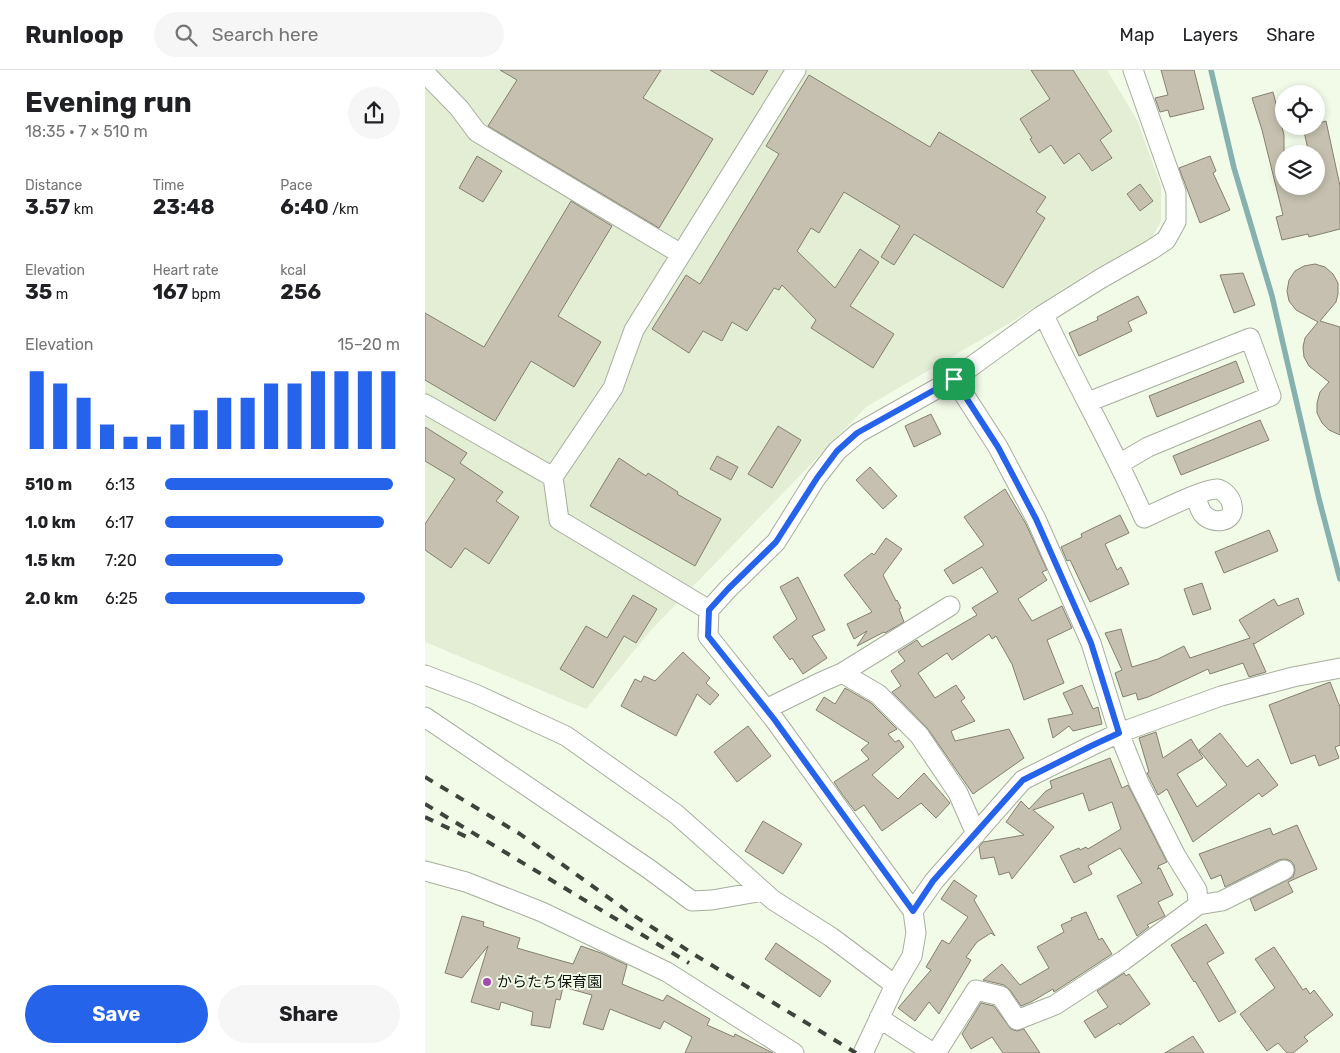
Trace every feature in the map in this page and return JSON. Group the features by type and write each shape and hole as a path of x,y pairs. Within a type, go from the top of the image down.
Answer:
{"street":[{"path":"709,610 559,520 553,477 613,388 634,330 796,70"},
{"path":"863,1053 895,986 912,956 916,933 913,911 766,709 708,636 709,610 776,542 817,478 837,451 857,433 954,379 1044,315 1166,240 1176,222 1176,192 1133,70"},
{"path":"425,73 459,108 477,132 681,254"},
{"path":"1044,315 1060,351 1088,402 1144,518 1195,496"},
{"path":"1088,402 1250,338 1271,396 1148,447 1119,464"},
{"path":"954,379 998,447 1036,519 1091,643 1119,733 1139,783 1176,856 1197,890 1199,906"},
{"path":"425,404 553,477"},
{"path":"766,709 819,682 842,674 950,606"},
{"path":"913,911 933,881 1023,780 1119,733 1221,696 1293,677 1340,668"},
{"path":"842,674 878,694 919,735 958,793 976,834"},
{"path":"425,675 475,694 566,736 675,814 773,900 831,937 895,986"},
{"path":"425,717 649,869 692,901 712,900 763,891"},
{"path":"425,870 466,882 534,908 667,972 794,1053"},
{"path":"879,1018 935,1053 976,990 1001,996 1017,1020 1055,1005 1199,906 1222,901 1285,870"}],"shaded area":[{"path":"425,70 1107,70 1137,120 1161,186 1161,221 1150,241 1091,271 1013,321 866,407 651,630 586,709 425,642"}],"building":[{"path":"500,70 661,70 643,98 713,139 659,228 488,126 517,80"},
{"path":"710,70 768,70 753,95"},
{"path":"1031,70 1073,70 1112,131 1100,140 1112,158 1092,171 1079,153 1064,164 1051,145 1039,153 1020,119 1050,99"},
{"path":"1161,70 1194,70 1204,109 1170,117 1168,110 1160,112 1155,98 1168,95"},
{"path":"809,75 930,147 939,132 979,156 1046,197 1036,212 1045,218 1003,288 914,234 894,265 881,257 900,226 844,192 819,233 811,228 797,251 835,288 860,249 879,262 850,306 894,334 873,368 811,328 816,320 782,285 779,290 774,288 747,331 732,322 722,341 703,331 689,353 652,329 686,275 700,284 779,154 766,146"},
{"path":"1273,92 1275,100 1275,135 1284,135 1284,145 1275,145 1275,183 1262,130 1252,98"},
{"path":"1326,121 1340,186 1340,229 1309,237 1308,234 1282,240 1276,217 1283,215 1278,195 1325,195 1325,145 1307,145 1305,135 1325,135"},
{"path":"477,156 502,171 483,202 459,188"},
{"path":"1210,156 1216,171 1213,173 1230,210 1200,223 1179,168"},
{"path":"1140,184 1153,201 1140,211 1127,194"},
{"path":"571,201 612,226 558,316 601,342 574,387 531,361 495,421 425,380 425,313 484,347"},
{"path":"1315,264 1325,267 1333,274 1338,283 1336,302 1320,321 1340,327 1340,435 1329,430 1322,423 1317,413 1320,392 1329,382 1309,366 1304,357 1303,347 1305,338 1318,322 1296,310 1289,301 1287,291 1289,280 1295,271 1304,266"},
{"path":"1243,273 1255,305 1234,313 1220,275"},
{"path":"1138,296 1147,313 1128,322 1132,331 1079,356 1069,333 1098,320 1097,317"},
{"path":"1236,361 1244,382 1157,417 1149,396"},
{"path":"931,414 941,434 914,447 905,426"},
{"path":"1260,420 1269,440 1181,475 1173,456"},
{"path":"778,426 801,440 772,488 748,474"},
{"path":"425,427 467,453 460,463 503,492 496,501 519,517 489,564 465,548 451,568 425,550 425,524 455,479 425,461"},
{"path":"717,456 738,467 731,480 710,469"},
{"path":"619,458 646,476 648,473 678,492 677,494 721,519 695,566 590,506"},
{"path":"870,467 897,496 883,509 856,480"},
{"path":"1005,489 1026,524 1047,570 1042,572 1047,580 1018,599 1032,621 1062,606 1072,628 1047,640 1064,683 1024,700 1012,664 996,636 992,639 989,634 952,660 947,653 918,673 935,698 956,685 965,698 961,701 975,721 951,731 955,741 1009,729 1024,758 973,794 928,729 892,692 901,686 891,671 905,661 898,652 917,640 922,647 977,615 972,608 998,592 982,567 953,584 944,570 984,545 964,517"},
{"path":"1120,515 1129,533 1105,544 1117,570 1121,567 1129,584 1090,602 1070,560 1067,561 1061,547 1082,537 1081,534"},
{"path":"1269,530 1278,551 1224,573 1215,552"},
{"path":"886,538 902,549 883,575 901,608 899,609 904,622 857,646 867,631 854,639 847,624 872,612 844,575 872,553 874,555"},
{"path":"798,577 825,630 812,636 827,658 803,674 792,658 790,660 773,637 797,619 780,587"},
{"path":"1202,583 1211,609 1193,615 1184,589"},
{"path":"633,595 657,609 636,643 624,636 593,688 560,669 586,626 607,638"},
{"path":"1298,598 1304,614 1253,643 1266,672 1249,677 1243,663 1210,674 1208,669 1148,697 1138,700 1136,693 1123,697 1115,673 1122,670 1105,633 1121,629 1132,667 1158,659 1184,646 1190,658 1250,638 1239,620 1274,599 1278,606"},
{"path":"683,652 710,678 706,683 719,695 710,705 697,694 676,736 621,706 635,679 641,682 644,676 655,681"},
{"path":"1330,682 1340,707 1340,745 1335,747 1339,758 1319,766 1315,755 1291,764 1269,705"},
{"path":"1082,685 1093,709 1098,707 1102,724 1073,731 1069,726 1053,738 1048,719 1073,714 1063,693"},
{"path":"845,688 871,703 897,729 888,734 895,742 899,740 904,747 872,775 898,799 924,773 950,803 936,818 921,803 882,831 864,805 855,811 842,794 834,782 869,759 861,750 869,743 816,710 824,697 835,704"},
{"path":"748,726 771,756 737,782 714,752"},
{"path":"1156,732 1163,758 1191,739 1203,758 1177,774 1197,807 1227,785 1199,750 1220,733 1247,767 1258,759 1278,785 1262,797 1259,793 1193,842 1167,789 1158,795 1147,773 1149,772 1139,738"},
{"path":"1110,758 1122,788 1128,785 1167,862 1158,866 1159,868 1157,869 1160,868 1173,895 1158,902 1165,916 1147,925 1149,927 1137,936 1117,896 1142,883 1120,848 1088,866 1092,874 1074,883 1060,856 1079,848 1080,850 1086,847 1088,849 1121,829 1112,802 1089,811 1083,793 1033,810 1054,827 1012,879 1009,872 999,875 994,857 981,859 979,847 983,842 1024,835 1006,822 1021,801 1029,809 1046,791 1052,788 1050,781"},
{"path":"763,821 802,844 783,874 745,851"},
{"path":"1297,825 1317,869 1288,882 1293,892 1255,911 1250,899 1293,877 1295,870 1291,861 1279,860 1225,887 1221,875 1211,879 1199,854 1270,828 1273,835"},
{"path":"954,880 977,896 974,900 995,936 991,933 977,942 966,957 971,960 939,1014 929,1002 915,1021 898,1008 931,970 926,967 942,940 949,944 968,917 941,899"},
{"path":"1086,912 1099,940 1102,938 1112,954 1054,992 1053,989 1021,1006 1010,990 1004,985 983,980 1002,964 1020,985 1049,968 1037,947 1064,932 1061,925 1072,920 1071,918"},
{"path":"462,916 484,922 483,926 520,938 517,948 573,964 581,946 601,953 627,965 622,984 663,1001 667,995 710,1019 707,1025 734,1037 735,1034 773,1053 685,1053 692,1037 664,1021 660,1029 610,1009 603,1030 583,1024 592,995 563,987 560,1000 556,999 550,1028 531,1025 533,1012 501,1002 499,1010 471,1002 488,946 462,978 445,973"},
{"path":"1206,924 1224,953 1207,963 1236,1012 1219,1022 1171,945"},
{"path":"776,943 831,981 820,997 765,959"},
{"path":"1274,947 1303,990 1306,988 1310,994 1314,990 1333,1015 1304,1037 1308,1041 1293,1053 1287,1053 1278,1043 1267,1051 1240,1014 1275,988 1255,959"},
{"path":"1124,973 1126,976 1129,974 1150,1004 1120,1025 1119,1023 1095,1038 1084,1021 1108,1007 1097,991"},
{"path":"981,1003 994,1006 1011,1029 1017,1031 1024,1029 1040,1053 1003,1053 992,1037 971,1049 962,1034"},
{"path":"1193,1036 1204,1053 1165,1053"}],"waterway":[{"path":"1211,70 1234,168 1272,296 1319,499 1340,579"}],"railway":[{"path":"425,777 520,834 627,911 695,955 856,1053"},
{"path":"425,804 689,963"},
{"path":"425,817 471,839"}],"place":[{"name":"からたち保育園","path":"487,982"}],"route":[{"path":"954,379 998,447 1036,519 1091,643 1119,733 1023,780 933,881 913,911 774,719 708,636 709,610 776,542 817,478 837,451 857,433 954,379"}]}
